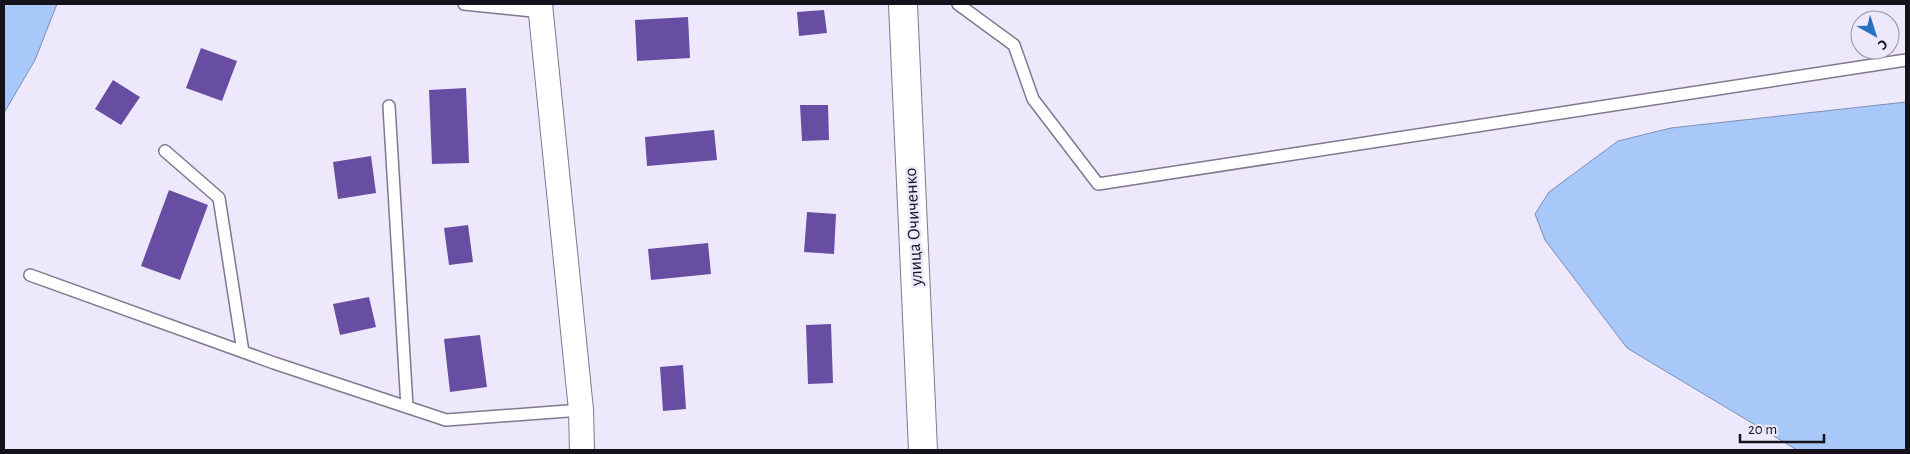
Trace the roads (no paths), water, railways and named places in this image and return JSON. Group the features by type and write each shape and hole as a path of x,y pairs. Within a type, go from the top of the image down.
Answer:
{"street":[{"name":"улица Очиченко","path":"903,4 923,450"},
{"path":"541,8 581,410 582,450"}],"lane":[{"path":"464,4 541,8"},
{"path":"958,4 1014,45 1033,99 1098,184 1906,60"},
{"path":"389,106 407,408"},
{"path":"165,151 219,198 243,352"},
{"path":"30,275 243,352 446,420 581,410"}],"water":[{"path":"4,4 57,4 35,60 4,113"},
{"path":"1906,102 1906,450 1797,450 1627,348 1545,240 1535,214 1549,192 1618,141 1671,128"}]}
